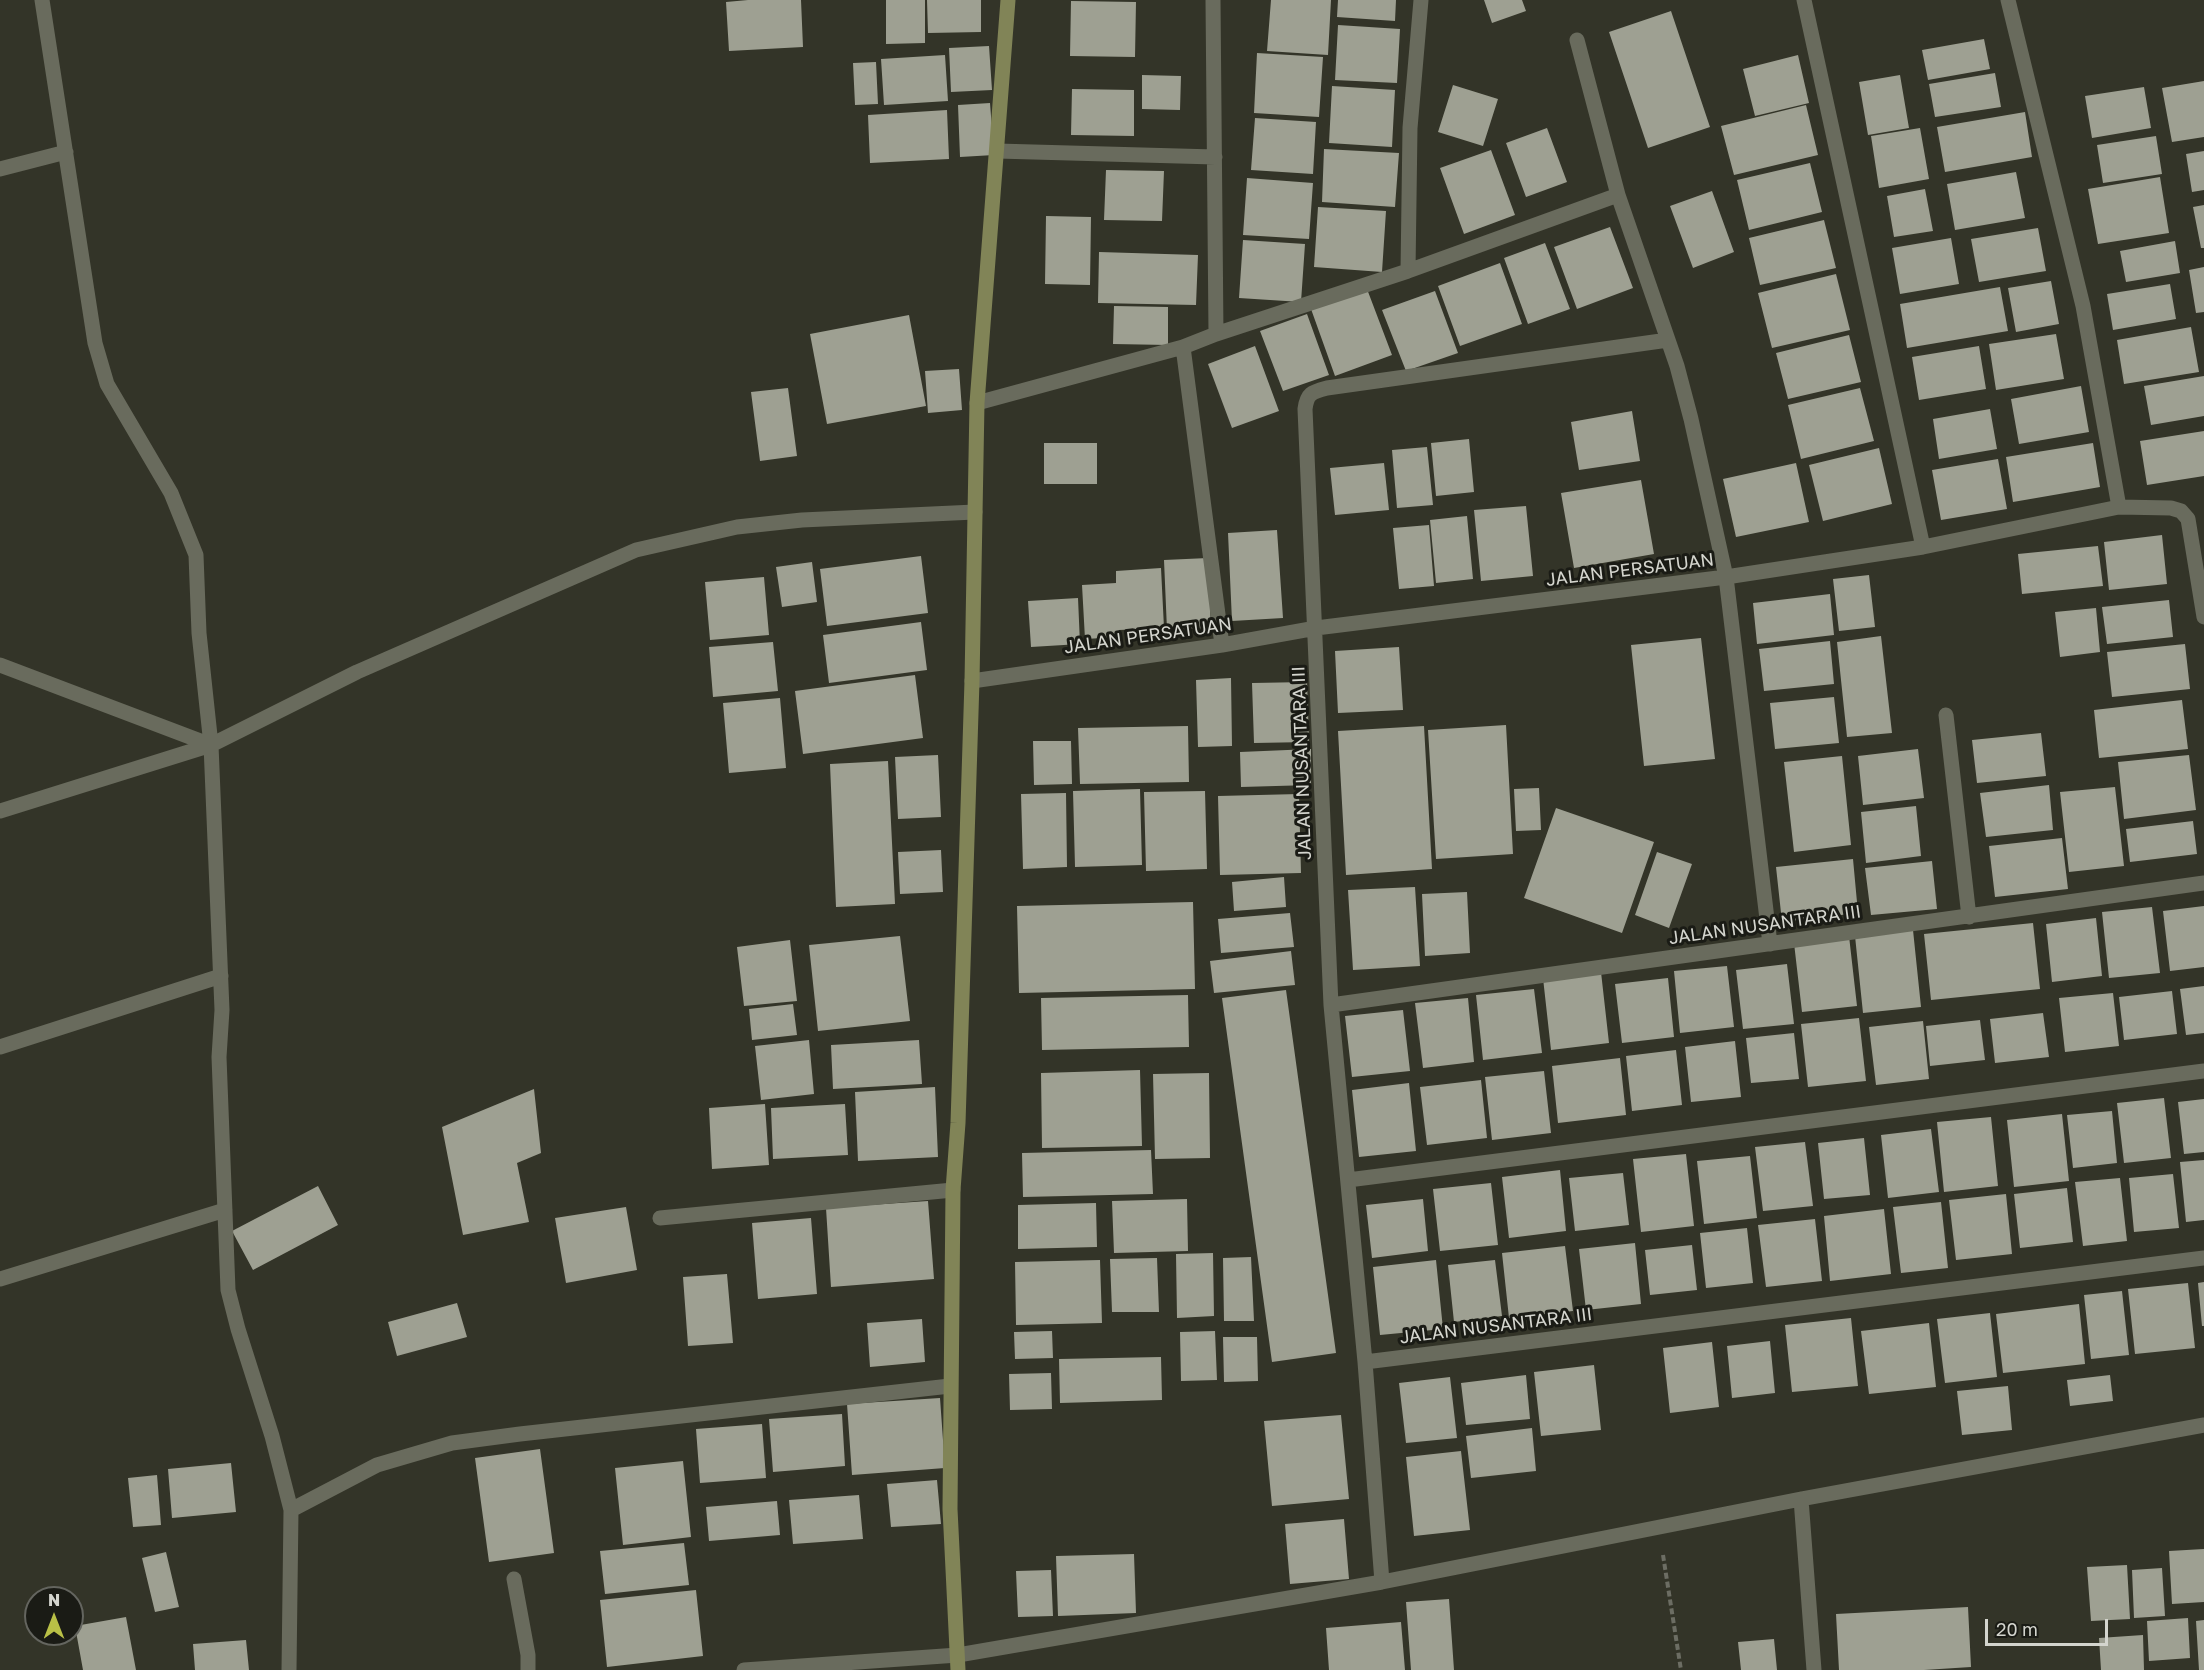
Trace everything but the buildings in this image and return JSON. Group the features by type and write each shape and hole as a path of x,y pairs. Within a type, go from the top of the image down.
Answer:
{"main road":[{"path":"958,1663 950,1509 950,1386 954,1190 972,681 977,403 1008,0"}],"street":[{"path":"42,0 95,343 107,384 171,494 196,555 199,633 211,745 222,1010 219,1057 228,1290 272,1436 291,1510 289,1670"},
{"path":"1213,0 1216,334"},
{"path":"1408,271 1410,128 1421,0"},
{"path":"1804,0 1923,547"},
{"path":"2008,0 2083,306 2120,507"},
{"path":"1577,40 1618,195 1668,340 1691,419 1726,577 1770,944"},
{"path":"997,151 1215,157"},
{"path":"0,169 66,152"},
{"path":"977,403 1183,347 1408,271 1618,195"},
{"name":"JALAN NUSANTARA III","path":"1382,1582 1365,1362 1331,1005 1306,399 1313,392 1668,340"},
{"path":"1183,347 1222,645"},
{"name":"JALAN PERSATUAN","path":"972,681 1222,645 1316,628 1726,577 1923,547 2120,507 2171,508 2181,511 2188,519 2204,617"},
{"path":"0,811 211,745 357,672 636,550 737,527 802,520 975,512"},
{"path":"0,665 211,745"},
{"path":"1946,715 1969,917"},
{"name":"JALAN NUSANTARA III","path":"1331,1005 2204,883"},
{"path":"0,1047 220,976"},
{"path":"1348,1180 2204,1071"},
{"path":"660,1218 954,1190"},
{"path":"0,1279 225,1210"},
{"name":"JALAN NUSANTARA III","path":"1365,1362 2204,1258"},
{"path":"291,1510 377,1465 452,1443 950,1386"},
{"path":"744,1670 958,1663 1801,1499 2204,1425"},
{"path":"1801,1499 1814,1670"},
{"path":"514,1579 528,1655 528,1670"}],"path":[{"path":"1659,1527 1681,1670"}]}
